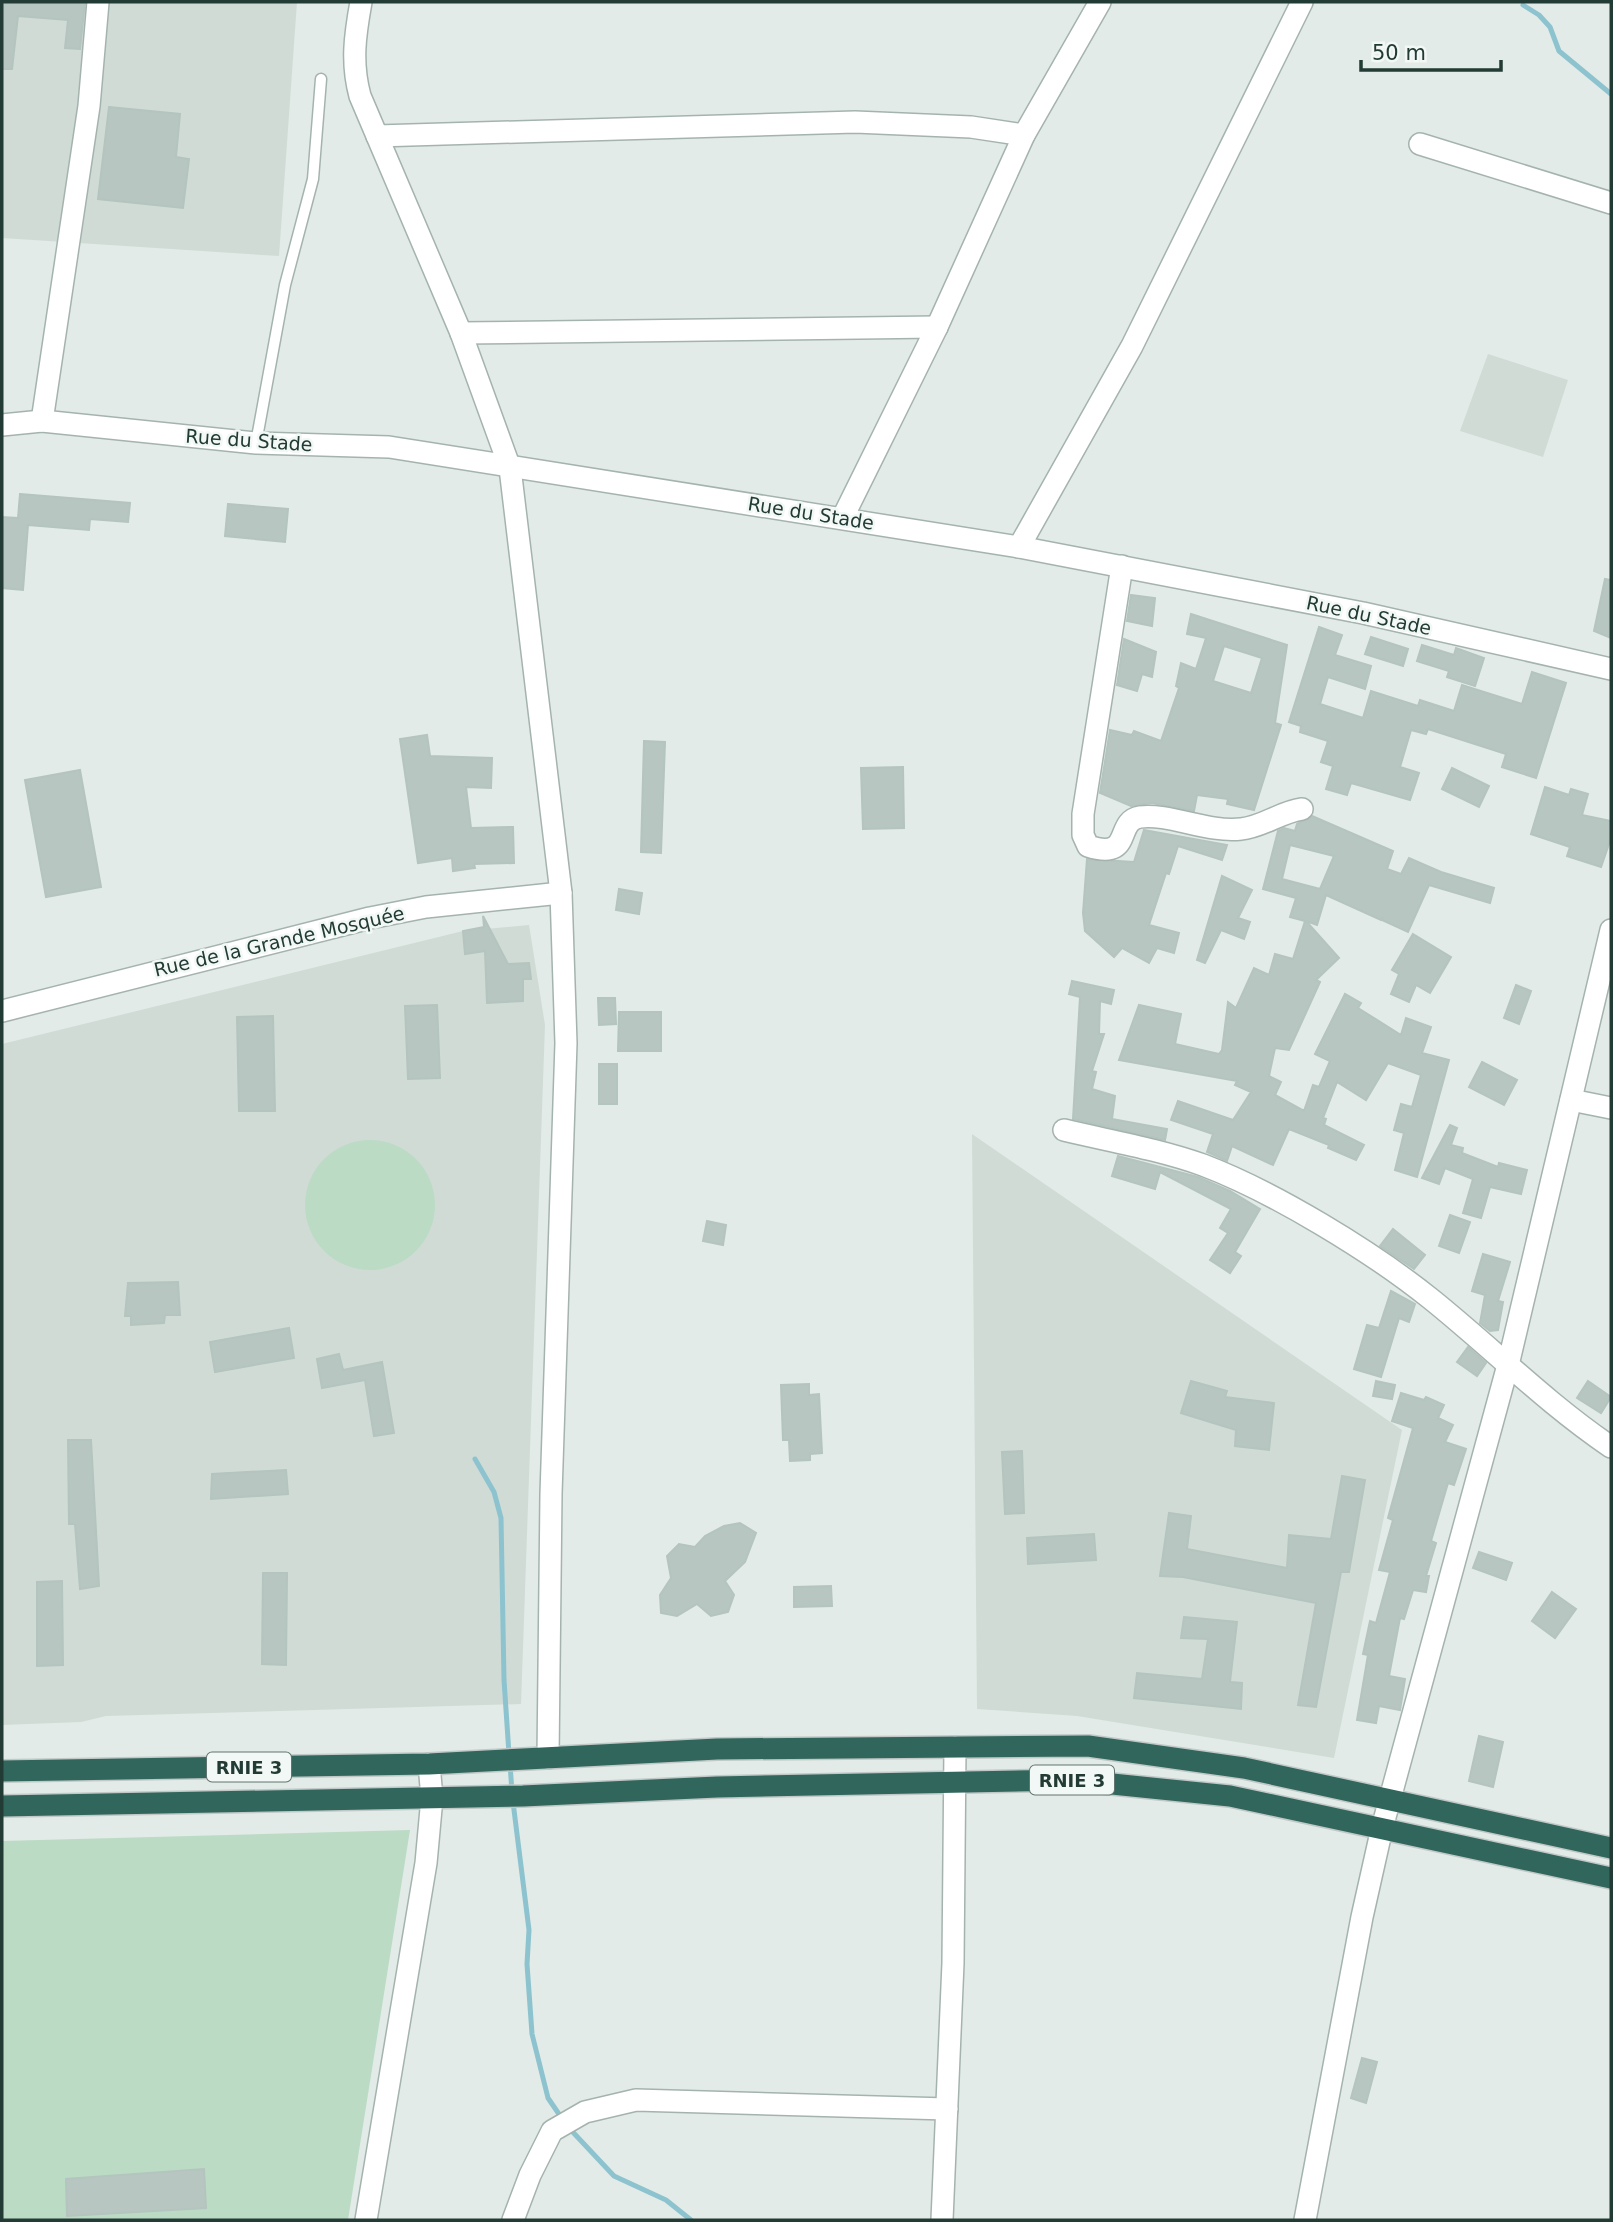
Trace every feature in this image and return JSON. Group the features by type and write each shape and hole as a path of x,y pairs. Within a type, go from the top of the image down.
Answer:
{"highway":[{"name":"RNIE 3","path":"2,1771 429,1764 716,1749 1088,1746 1244,1768 1611,1848"},
{"path":"716,1749 717,1787"},
{"name":"RNIE 3","path":"2,1806 523,1796 717,1787 1073,1780 1230,1796 1611,1878"}],"street":[{"path":"42,421 89,106 98,2"},
{"path":"361,2 353,49 354,74 377,136 461,332 510,468 561,893 566,1043 551,1494 548,1758"},
{"path":"843,517 937,327 1024,135 1100,2"},
{"path":"1019,547 1132,346 1302,2"},
{"path":"377,136 855,122 971,127 1024,135"},
{"path":"1420,144 1611,203"},
{"path":"461,332 937,327"},
{"name":"Rue du Stade","path":"2,425 42,421 256,443 389,447 1019,547 1363,612 1611,669"},
{"path":"1122,566 1083,814 1083,835 1088,846 1104,851 1113,850 1120,844 1131,823 1145,816 1212,830 1243,829 1286,811 1302,809"},
{"name":"Rue de la Grande Mosquée","path":"2,1011 370,918 507,897 561,893"},
{"path":"1305,2220 1382,1828 1508,1365 1611,930"},
{"path":"1571,1100 1611,1108"},
{"path":"1064,1130 1169,1155 1239,1181 1374,1258 1430,1298 1561,1413 1611,1447"},
{"path":"942,2220 953,1963 955,1747"},
{"path":"366,2220 426,1863 432,1798 429,1764"},
{"path":"513,2220 530,2175 552,2131 585,2112 636,2100 947,2109"}],"lane":[{"path":"256,443 285,285 313,179 321,79"}],"shaded area":[{"path":"2,2 297,2 279,256 2,238"},
{"path":"1488,354 1568,380 1543,457 1460,431"},
{"path":"529,925 545,1025 521,1704 106,1716 81,1722 2,1725 2,1044 463,931"},
{"path":"972,1134 1402,1430 1334,1758 1077,1716 977,1709"}],"green space":[{"path":"370,1140 395,1145 416,1159 430,1180 435,1205 430,1230 416,1251 395,1265 370,1270 345,1265 324,1251 310,1230 305,1205 310,1180 324,1159 345,1145"},
{"path":"410,1830 348,2220 2,2220 2,1841"}],"building":[{"path":"2,2 85,2 80,49 65,48 68,20 18,16 12,69 2,69"},
{"path":"109,107 180,114 176,157 189,159 183,208 98,199"},
{"path":"20,494 130,503 128,522 90,519 89,530 28,525 23,590 2,588 2,517 18,518"},
{"path":"228,504 288,509 285,542 225,536"},
{"path":"1605,579 1611,580 1611,638 1594,631"},
{"path":"1131,595 1155,598 1152,626 1127,621"},
{"path":"1191,614 1287,645 1275,723 1281,725 1254,810 1227,804 1228,799 1197,795 1194,811 1152,803 1131,806 1100,793 1110,730 1132,735 1134,731 1161,741 1179,688 1176,686 1181,663 1196,669 1206,638 1187,634","holes":["1224,646 1262,658 1251,693 1213,681"]},
{"path":"1319,627 1342,635 1335,655 1371,666 1365,689 1328,677 1320,704 1363,718 1371,691 1418,706 1420,700 1454,711 1462,685 1522,704 1532,672 1566,683 1536,778 1502,767 1506,754 1428,729 1426,734 1411,730 1400,767 1419,773 1410,800 1351,783 1347,795 1326,789 1333,766 1321,762 1328,741 1300,732 1301,726 1289,722"},
{"path":"1371,637 1408,649 1403,666 1365,654"},
{"path":"1124,639 1156,652 1152,677 1142,674 1137,691 1117,685"},
{"path":"1422,645 1454,655 1456,648 1484,658 1475,686 1447,677 1449,671 1417,661"},
{"path":"427,735 430,756 492,758 491,788 466,787 471,828 513,827 514,863 474,864 475,868 453,871 452,858 418,863 400,739"},
{"path":"644,741 665,742 661,853 641,852"},
{"path":"903,767 904,828 863,829 861,768"},
{"path":"1452,768 1489,786 1479,807 1442,789"},
{"path":"80,770 101,887 46,897 25,780"},
{"path":"1545,787 1569,795 1571,789 1588,794 1582,815 1611,821 1611,838 1601,867 1567,856 1570,847 1531,834"},
{"path":"1312,816 1393,851 1387,869 1401,874 1409,858 1441,872 1494,888 1490,903 1429,885 1408,932 1382,920 1383,917 1381,920 1326,895 1317,925 1306,921 1339,958 1316,980 1320,982 1289,1050 1275,1048 1269,1076 1281,1082 1275,1095 1304,1111 1313,1085 1319,1087 1330,1061 1315,1054 1345,994 1361,1003 1358,1008 1401,1035 1406,1018 1431,1027 1422,1053 1449,1060 1417,1177 1395,1170 1404,1133 1394,1130 1401,1104 1412,1107 1421,1075 1388,1063 1366,1100 1337,1082 1323,1118 1326,1119 1324,1125 1364,1145 1356,1160 1328,1148 1329,1145 1289,1129 1273,1165 1232,1146 1227,1161 1207,1152 1213,1134 1171,1120 1178,1101 1233,1120 1251,1092 1235,1085 1237,1081 1119,1060 1139,1005 1181,1014 1175,1044 1219,1054 1222,1050 1228,1002 1236,1008 1254,968 1269,975 1275,954 1293,959 1305,921 1290,917 1296,898 1263,889 1278,831 1284,828 1295,831 1297,824","holes":["1290,845 1334,856 1320,889 1282,879"]},
{"path":"1144,830 1227,845 1222,860 1178,846 1149,925 1179,933 1174,953 1157,948 1149,963 1122,948 1114,957 1085,931 1083,913 1087,859 1134,862"},
{"path":"1222,876 1252,890 1238,918 1250,922 1244,939 1221,930 1205,963 1197,960"},
{"path":"619,889 642,893 639,914 616,910"},
{"path":"483,916 508,964 529,963 531,979 523,979 523,1001 487,1003 485,951 465,954 463,931 484,927"},
{"path":"1413,934 1451,957 1430,993 1416,985 1409,1002 1391,994 1399,974 1392,970"},
{"path":"1072,981 1114,990 1111,1004 1100,1001 1099,1034 1104,1034 1092,1071 1096,1072 1092,1089 1115,1096 1112,1119 1167,1129 1165,1140 1073,1119 1080,997 1069,994"},
{"path":"1516,985 1531,991 1519,1024 1504,1018"},
{"path":"598,998 615,998 616,1024 599,1025"},
{"path":"437,1005 440,1078 408,1079 405,1006"},
{"path":"619,1012 661,1012 661,1051 618,1051"},
{"path":"273,1016 275,1111 239,1111 237,1017"},
{"path":"1482,1062 1517,1080 1504,1105 1469,1087"},
{"path":"599,1064 617,1064 617,1104 599,1104"},
{"path":"1450,1125 1457,1128 1451,1145 1463,1148 1462,1153 1498,1167 1499,1163 1527,1170 1521,1194 1490,1187 1481,1218 1463,1213 1473,1179 1445,1168 1439,1184 1422,1178"},
{"path":"1118,1156 1198,1177 1230,1191 1260,1209 1235,1252 1241,1256 1230,1273 1210,1260 1228,1233 1220,1228 1231,1209 1160,1172 1155,1189 1112,1176"},
{"path":"1450,1215 1470,1222 1459,1253 1439,1246"},
{"path":"707,1221 726,1225 723,1245 703,1241"},
{"path":"1393,1229 1425,1255 1414,1269 1380,1246"},
{"path":"1483,1254 1510,1262 1498,1301 1503,1302 1498,1330 1490,1331 1480,1323 1485,1295 1472,1291"},
{"path":"178,1282 180,1315 165,1315 164,1323 131,1325 131,1316 125,1316 128,1283"},
{"path":"1391,1291 1415,1304 1409,1322 1399,1318 1381,1377 1354,1369 1367,1325 1379,1328"},
{"path":"289,1328 294,1358 215,1372 210,1342"},
{"path":"1468,1347 1486,1363 1477,1376 1457,1362"},
{"path":"339,1354 343,1370 382,1362 394,1433 374,1436 365,1380 322,1388 317,1359"},
{"path":"1191,1381 1227,1391 1225,1397 1274,1403 1269,1450 1235,1446 1236,1430 1181,1413"},
{"path":"1376,1381 1395,1385 1392,1399 1373,1396"},
{"path":"1588,1381 1611,1397 1601,1413 1577,1398"},
{"path":"809,1384 809,1395 819,1394 822,1453 810,1454 810,1460 790,1461 789,1440 783,1440 781,1385"},
{"path":"1401,1393 1424,1400 1426,1397 1444,1405 1438,1418 1453,1425 1445,1442 1466,1449 1454,1485 1448,1483 1431,1541 1436,1543 1426,1576 1429,1576 1426,1592 1413,1590 1404,1619 1400,1618 1389,1676 1405,1679 1400,1710 1379,1706 1376,1723 1357,1720 1368,1655 1363,1654 1370,1621 1376,1623 1390,1572 1379,1570 1393,1520 1388,1518 1413,1428 1392,1421"},
{"path":"68,1440 91,1440 99,1586 80,1589 75,1524 69,1524"},
{"path":"1022,1451 1024,1513 1005,1514 1002,1452"},
{"path":"286,1470 288,1494 211,1499 212,1474"},
{"path":"1342,1476 1365,1480 1349,1572 1341,1572 1316,1707 1298,1705 1316,1603 1183,1577 1160,1576 1169,1513 1191,1516 1187,1549 1287,1568 1289,1535 1331,1539"},
{"path":"740,1523 756,1533 745,1562 725,1581 734,1595 728,1612 711,1616 697,1604 677,1616 661,1613 660,1595 671,1578 667,1556 679,1544 695,1547 705,1536 724,1526"},
{"path":"1094,1534 1096,1560 1028,1564 1027,1538"},
{"path":"1479,1552 1512,1563 1506,1580 1473,1568"},
{"path":"263,1573 287,1573 286,1665 262,1664"},
{"path":"62,1581 63,1665 37,1666 37,1582"},
{"path":"831,1586 832,1606 794,1607 794,1587"},
{"path":"1552,1592 1576,1609 1555,1638 1532,1621"},
{"path":"1184,1617 1237,1622 1230,1682 1242,1683 1241,1709 1134,1698 1137,1673 1202,1679 1208,1639 1181,1638"},
{"path":"1479,1736 1503,1742 1493,1787 1469,1781"},
{"path":"1362,2058 1377,2062 1366,2103 1351,2098"},
{"path":"204,2169 206,2208 67,2216 66,2179"}],"waterway":[{"path":"1523,5 1539,15 1550,27 1559,51 1611,94"},
{"path":"475,1459 494,1492 501,1518 504,1680 509,1754"},
{"path":"510,1764 512,1792"},
{"path":"513,1802 529,1930 527,1964 532,2034 548,2098 563,2120"},
{"path":"569,2128 614,2176 666,2200 691,2220"}]}
